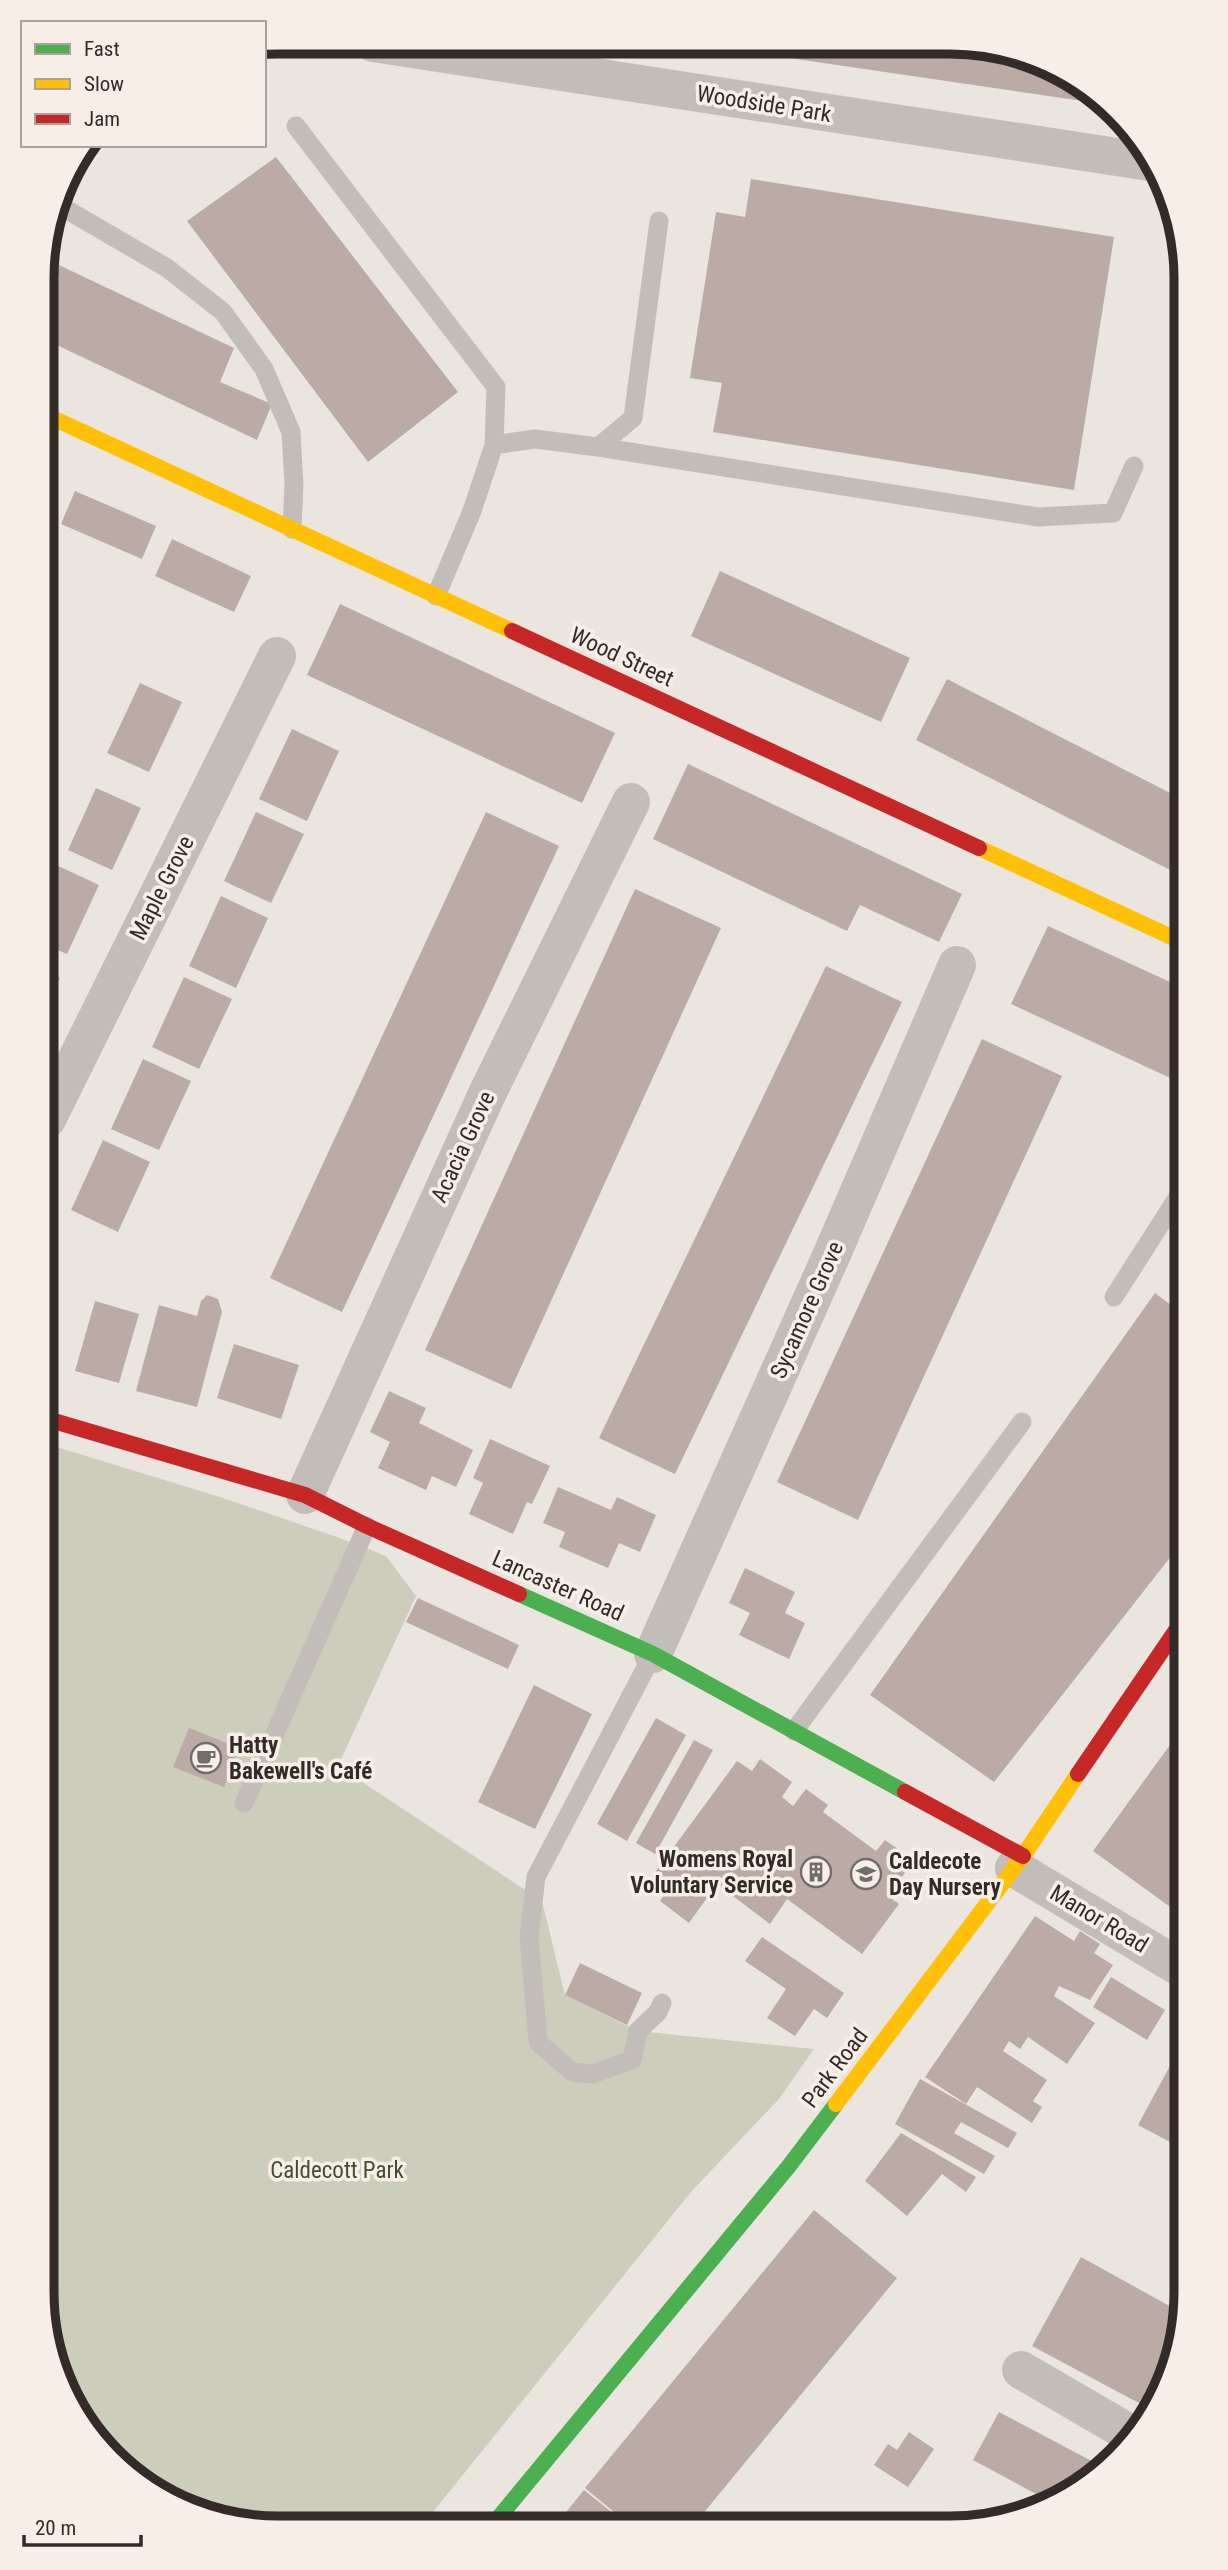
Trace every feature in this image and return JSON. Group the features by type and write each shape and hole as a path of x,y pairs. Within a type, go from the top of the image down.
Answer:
{"street":[{"name":"Woodside Park","path":"445,54 1140,161"},
{"name":"Wood Street","path":"55,419 1174,938"},
{"name":"Maple Grove","path":"55,1104 277,656"},
{"name":"Acacia Grove","path":"305,1495 487,1094 631,802"},
{"name":"Sycamore Grove","path":"653,1654 832,1254 957,965"},
{"name":"Lancaster Road","path":"54,1421 305,1495 367,1526 653,1654 794,1731 1019,1862"},
{"name":"Park Road","path":"500,2516 789,2166 1019,1862 1173,1643"},
{"name":"Manor Road","path":"1019,1862 1173,1963"},
{"path":"1021,2370 1125,2430"}],"lane":[{"path":"296,127 496,387 494,445 472,511 436,596"},
{"path":"66,209 167,268 223,312 264,369 290,432 294,485 292,529"},
{"path":"598,447 633,418 659,221"},
{"path":"494,445 535,439 598,447 1038,517 1113,513 1134,466"},
{"path":"1114,1297 1174,1204"},
{"path":"794,1731 1022,1422"},
{"path":"244,1803 367,1526"},
{"path":"653,1654 536,1877 529,1937 538,2042 572,2072 592,2074 632,2060 638,2032 658,2012 662,2003"}],"green space":[{"name":"Caldecott Park","path":"54,1446 220,1497 386,1556 416,1596 338,1766 542,1901 565,1995 638,2031 814,2049 779,2099 691,2192 430,2516 278,2516 249,2514 206,2504 179,2493 154,2478 120,2450 101,2428 84,2404 71,2378 56,2321 54,2292"}],"building":[{"path":"762,54 950,54 994,59 1049,77 1082,98 1082,101"},
{"path":"276,157 458,392 368,462 187,221"},
{"path":"751,179 1114,237 1074,490 713,432 722,383 690,378 716,212 745,217"},
{"path":"55,263 234,348 220,382 272,404 257,440 55,344"},
{"path":"75,491 156,526 142,559 61,524"},
{"path":"172,539 251,576 234,612 155,576"},
{"path":"720,571 910,658 881,722 691,636"},
{"path":"340,604 615,733 582,803 307,675"},
{"path":"947,679 1174,795 1174,872 916,740"},
{"path":"140,683 182,702 149,772 107,753"},
{"path":"292,729 339,751 307,821 259,799"},
{"path":"688,764 962,894 939,942 860,905 847,931 653,839"},
{"path":"96,788 141,808 112,870 68,850"},
{"path":"256,812 304,834 271,903 224,881"},
{"path":"486,812 559,846 342,1312 270,1278"},
{"path":"55,864 99,885 67,954 55,949"},
{"path":"635,889 721,928 511,1389 425,1350"},
{"path":"221,896 268,918 236,988 189,966"},
{"path":"1048,926 1174,984 1174,1080 1011,1004"},
{"path":"826,966 902,1002 675,1474 599,1438"},
{"path":"55,976 60,978 55,990"},
{"path":"184,977 232,999 199,1069 152,1047"},
{"path":"982,1039 1062,1076 858,1520 777,1482"},
{"path":"143,1059 191,1081 159,1150 111,1129"},
{"path":"103,1140 150,1162 118,1232 71,1210"},
{"path":"1155,1293 1173,1307 1173,1553 994,1782 870,1695"},
{"path":"207,1295 218,1299 222,1312 197,1407 136,1391 159,1305 197,1316 201,1301"},
{"path":"95,1301 139,1314 119,1383 75,1371"},
{"path":"234,1344 299,1365 281,1419 217,1398"},
{"path":"389,1391 426,1408 419,1423 473,1450 456,1487 432,1476 426,1490 378,1468 390,1442 370,1432"},
{"path":"490,1439 550,1466 532,1504 527,1502 513,1534 469,1514 483,1483 473,1478"},
{"path":"558,1487 611,1510 617,1497 656,1515 640,1552 619,1543 608,1568 559,1547 565,1532 543,1523"},
{"path":"745,1568 795,1592 785,1613 805,1623 789,1659 739,1635 750,1613 729,1603"},
{"path":"418,1598 519,1645 508,1669 406,1622"},
{"path":"534,1685 592,1714 535,1829 478,1802"},
{"path":"656,1718 686,1735 627,1841 597,1824"},
{"name":"Hatty Bakewell's Café","path":"189,1728 239,1748 224,1787 173,1767"},
{"path":"694,1740 713,1750 655,1854 636,1843"},
{"path":"1173,1740 1173,1909 1093,1851"},
{"name":"Womens Royal Voluntary Service","path":"760,1759 792,1782 782,1797 793,1806 806,1789 828,1805 823,1812 876,1851 885,1840 914,1860 888,1896 899,1904 862,1954 787,1899 770,1924 717,1884 689,1923 660,1901 665,1894 648,1882 737,1761 752,1771"},
{"path":"1035,1916 1074,1941 1080,1931 1100,1944 1094,1953 1113,1965 1090,2000 1059,1986 1054,1996 1095,2023 1067,2064 1028,2037 1020,2049 1009,2041 1003,2051 1047,2080 1033,2101 1042,2107 1032,2123 977,2087 966,2104 925,2077"},
{"path":"762,1937 844,1993 827,2018 814,2009 795,2036 767,2018 786,1989 745,1961"},
{"path":"580,1963 642,1993 627,2025 565,1995"},
{"path":"1111,1977 1165,2010 1147,2040 1093,2007"},
{"path":"1173,2060 1173,2144 1138,2125"},
{"path":"920,2079 1017,2133 1008,2148 961,2122 954,2133 995,2156 984,2174 895,2124"},
{"path":"901,2133 976,2177 966,2192 942,2174 907,2216 865,2181"},
{"path":"814,2210 897,2278 701,2516 619,2516 585,2488"},
{"path":"1081,2257 1173,2308 1162,2364 1143,2405 1032,2346"},
{"path":"999,2412 1094,2462 1074,2478 1041,2497 973,2460"},
{"path":"909,2432 934,2449 908,2487 874,2465 888,2444 897,2450"},
{"path":"584,2490 616,2516 563,2516"}],"traffic: fast":[{"path":"519,1594 653,1654 905,1792"},
{"path":"500,2516 789,2166 836,2104"}],"traffic: slow":[{"path":"55,419 512,631"},
{"path":"979,848 1174,938"},
{"path":"836,2104 1023,1856 1078,1774"}],"traffic: jam":[{"path":"512,631 979,848"},
{"path":"54,1421 305,1495 367,1526 519,1594"},
{"path":"1078,1774 1173,1634"},
{"path":"905,1792 1023,1856"}],"place":[{"name":"Hatty Bakewell's Café","path":"206,1758"},
{"name":"Womens Royal Voluntary Service","path":"816,1872"},
{"name":"Caldecote Day Nursery","path":"866,1874"}]}
